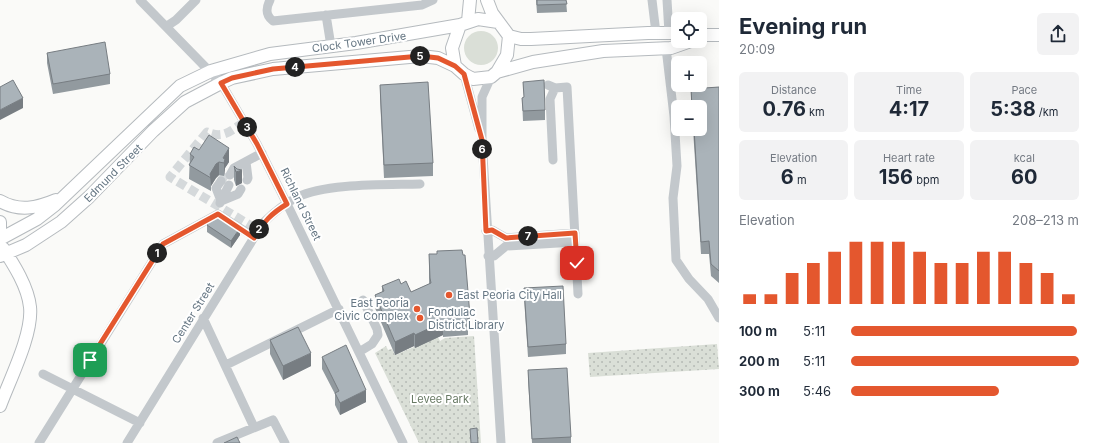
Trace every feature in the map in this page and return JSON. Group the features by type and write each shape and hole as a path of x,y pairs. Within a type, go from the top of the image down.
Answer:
{"main road":[{"path":"470,0 464,23 452,48 455,66 464,74 473,79 494,75 533,62 603,51 671,47"},
{"path":"487,0 498,22 509,36 520,39 671,33"},
{"path":"464,23 478,19 498,22"},
{"name":"Clock Tower Drive","path":"211,71 270,54 406,36 464,23"},
{"path":"533,62 540,57 591,45 651,40 671,34"},
{"path":"494,75 507,55 509,36"},
{"name":"Clock Tower Drive","path":"221,83 232,78 273,69 421,56 438,58 455,66"},
{"name":"Edmund Street","path":"0,239 37,219 65,196 180,86 211,71"},
{"name":"Edmund Street","path":"4,255 43,235 61,222 89,197 153,131 185,102 221,83"},
{"path":"0,201 13,207 29,208 65,196"},
{"path":"0,222 0,236"},
{"path":"0,243 4,255 28,297 30,315 25,340 0,406"}],"street":[{"name":"Richland Street","path":"140,0 211,71 221,83 262,153 403,443"},
{"path":"167,26 176,20 196,0"},
{"path":"270,0 267,12 273,21 422,5 433,0"},
{"path":"652,0 656,33"},
{"path":"667,0 671,22"},
{"path":"326,15 331,46"},
{"path":"666,48 674,116 677,166 673,198 676,260 689,279 708,299 719,318"},
{"path":"464,74 482,140"},
{"path":"494,75 482,97 482,140 486,231 501,443"},
{"path":"553,160 550,99 551,87 567,88 578,294"},
{"path":"234,181 230,165 246,162 262,153"},
{"path":"234,181 216,188 220,203 234,181 246,162"},
{"name":"Center Street","path":"127,443 203,318 268,217 298,197 329,189 420,184"},
{"path":"39,443 163,244 218,214 254,238"},
{"path":"486,231 492,230 506,238 575,238"},
{"path":"488,256 494,256 506,246 575,238"},
{"path":"359,352 372,344 378,335 377,329 363,300"},
{"path":"226,365 339,309"},
{"path":"203,318 254,427"},
{"path":"43,374 140,423"},
{"path":"217,443 273,420 285,443"}],"green space":[{"path":"481,31 493,36 498,48 493,60 481,65 469,60 464,48 469,36"},
{"name":"Levee Park","path":"474,336 481,443 419,443 375,353 386,346 388,350 392,349 395,355 438,337 440,341 445,338"},
{"path":"717,344 719,369 590,377 588,353"}],"building":[{"path":"537,0 566,0 567,4 537,5"},
{"path":"105,42 110,74 53,84 47,53"},
{"path":"13,80 23,98 0,110 0,87"},
{"path":"544,80 545,110 523,111 523,82"},
{"path":"428,82 433,163 384,165 380,85"},
{"path":"719,87 719,271 711,264 709,241 701,242 694,136 707,136 707,100 692,100 691,92 707,92 707,88"},
{"path":"209,135 229,148 223,158 225,159 224,163 219,162 216,164 210,174 211,178 189,165 194,157 190,154 194,147 199,150"},
{"path":"234,166 237,169 242,170 236,172"},
{"path":"219,215 240,228 231,241 207,225 211,218"},
{"name":"East Peoria Civic Complex","path":"462,250 463,255 465,255 470,316 468,316 468,321 443,322 415,335 414,333 395,342 375,295 384,291 382,286 399,279 401,284 406,281 411,292 431,283 429,254 437,254 437,251"},
{"path":"563,286 566,344 528,347 524,288"},
{"path":"298,327 311,353 283,366 270,340"},
{"path":"346,345 366,390 340,403 335,393 339,391 322,357"},
{"path":"567,368 571,437 532,439 528,370"},
{"path":"477,428 478,443 471,443 470,429"},
{"path":"237,437 240,443 224,443"}],"tunnel":[{"path":"244,122 227,133 218,135 207,132 170,177 258,230"},
{"path":"221,181 226,173"}],"place":[{"name":"East Peoria City Hall","path":"449,295"},
{"name":"East Peoria Civic Complex","path":"417,309"},
{"name":"Fondulac District Library","path":"420,318"}],"route":[{"path":"90,360 163,244 218,214 254,238 263,223 273,212 287,204 257,144 221,83 232,78 273,69 421,56 438,58 455,66 464,74 482,140 486,231 492,230 506,238 575,233 577,263"}]}
